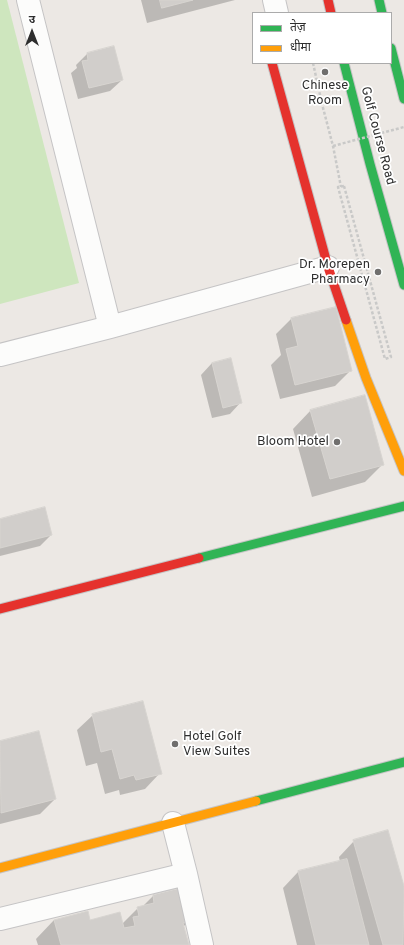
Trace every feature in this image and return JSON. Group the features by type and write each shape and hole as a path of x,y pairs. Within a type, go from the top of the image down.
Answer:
{"street":[{"path":"28,0 110,327"},
{"path":"274,0 277,12"},
{"path":"328,0 331,12"},
{"path":"378,0 382,12"},
{"path":"392,52 404,99"},
{"path":"272,64 328,267 366,378 404,471"},
{"name":"Golf Course Road","path":"344,64 370,164 404,285"},
{"path":"0,355 110,327 328,267"},
{"path":"0,609 404,506"},
{"path":"0,868 404,762"},
{"path":"173,823 202,945"},
{"path":"0,919 186,874"}],"path":[{"path":"313,64 341,186 344,186 391,357 385,358 338,187 341,186"},
{"path":"333,146 404,126"}],"green space":[{"path":"0,0 7,0 79,283 0,304"}],"building":[{"path":"160,0 193,0 162,8"},
{"path":"114,46 123,80 89,88 82,61 88,60 87,53"},
{"path":"336,307 352,371 295,385 286,349 298,346 291,318"},
{"path":"231,358 242,403 223,408 212,363"},
{"path":"365,395 384,465 330,479 310,410"},
{"path":"45,507 52,535 0,548 0,519"},
{"path":"143,701 162,774 136,780 134,775 120,779 112,749 101,752 92,714"},
{"path":"39,731 56,799 1,813 0,741"},
{"path":"388,830 404,886 403,945 383,945 353,840"},
{"path":"347,859 369,945 316,945 298,871"},
{"path":"181,888 190,922 183,923 189,945 61,945 54,920 88,911 90,920 120,912 124,928 135,926 133,917 139,916 137,907 154,903 153,895"}],"traffic: fast":[{"path":"379,0 382,12"},
{"path":"392,52 404,99"},
{"path":"344,64 370,164 404,285"},
{"path":"199,558 404,506"},
{"path":"256,801 404,762"}],"traffic: slow":[{"path":"346,320 366,378 404,471"},
{"path":"0,868 256,801"}],"traffic: jam":[{"path":"328,0 331,12"},
{"path":"272,64 328,267 346,320"},
{"path":"0,609 199,558"}],"place":[{"name":"Chinese Room","path":"325,72"},
{"name":"Dr. Morepen Pharmacy","path":"378,272"},
{"name":"Bloom Hotel","path":"337,442"},
{"name":"Hotel Golf View Suites","path":"175,744"}]}
